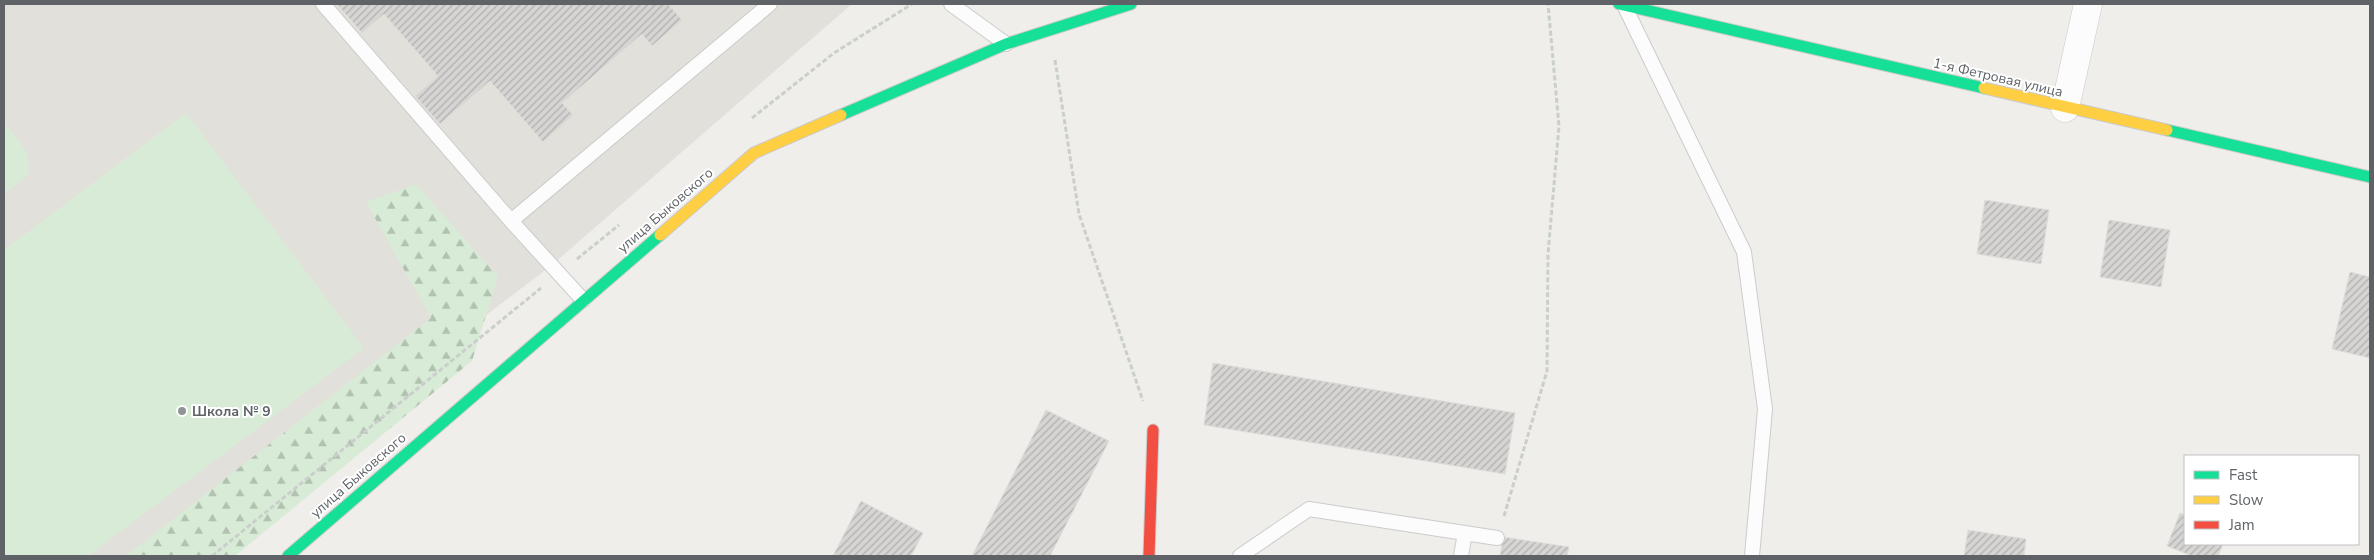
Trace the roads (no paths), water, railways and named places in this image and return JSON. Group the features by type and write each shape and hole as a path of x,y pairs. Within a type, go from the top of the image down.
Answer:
{"street":[{"name":"улица Быковского","path":"288,556 754,153 1006,44 1131,4"},
{"path":"2065,108 2088,4"},
{"name":"1-я Фетровая улица","path":"1622,5 2370,177"},
{"path":"1149,556 1153,430"}],"lane":[{"path":"323,4 511,221 583,300"},
{"path":"511,221 770,4"},
{"path":"951,4 1006,44"},
{"path":"1622,5 1744,252 1765,409 1752,556"},
{"path":"1240,556 1309,509 1497,538"},
{"path":"1461,556 1465,533"}],"place":[{"name":"Школа № 9","path":"182,411"}]}
